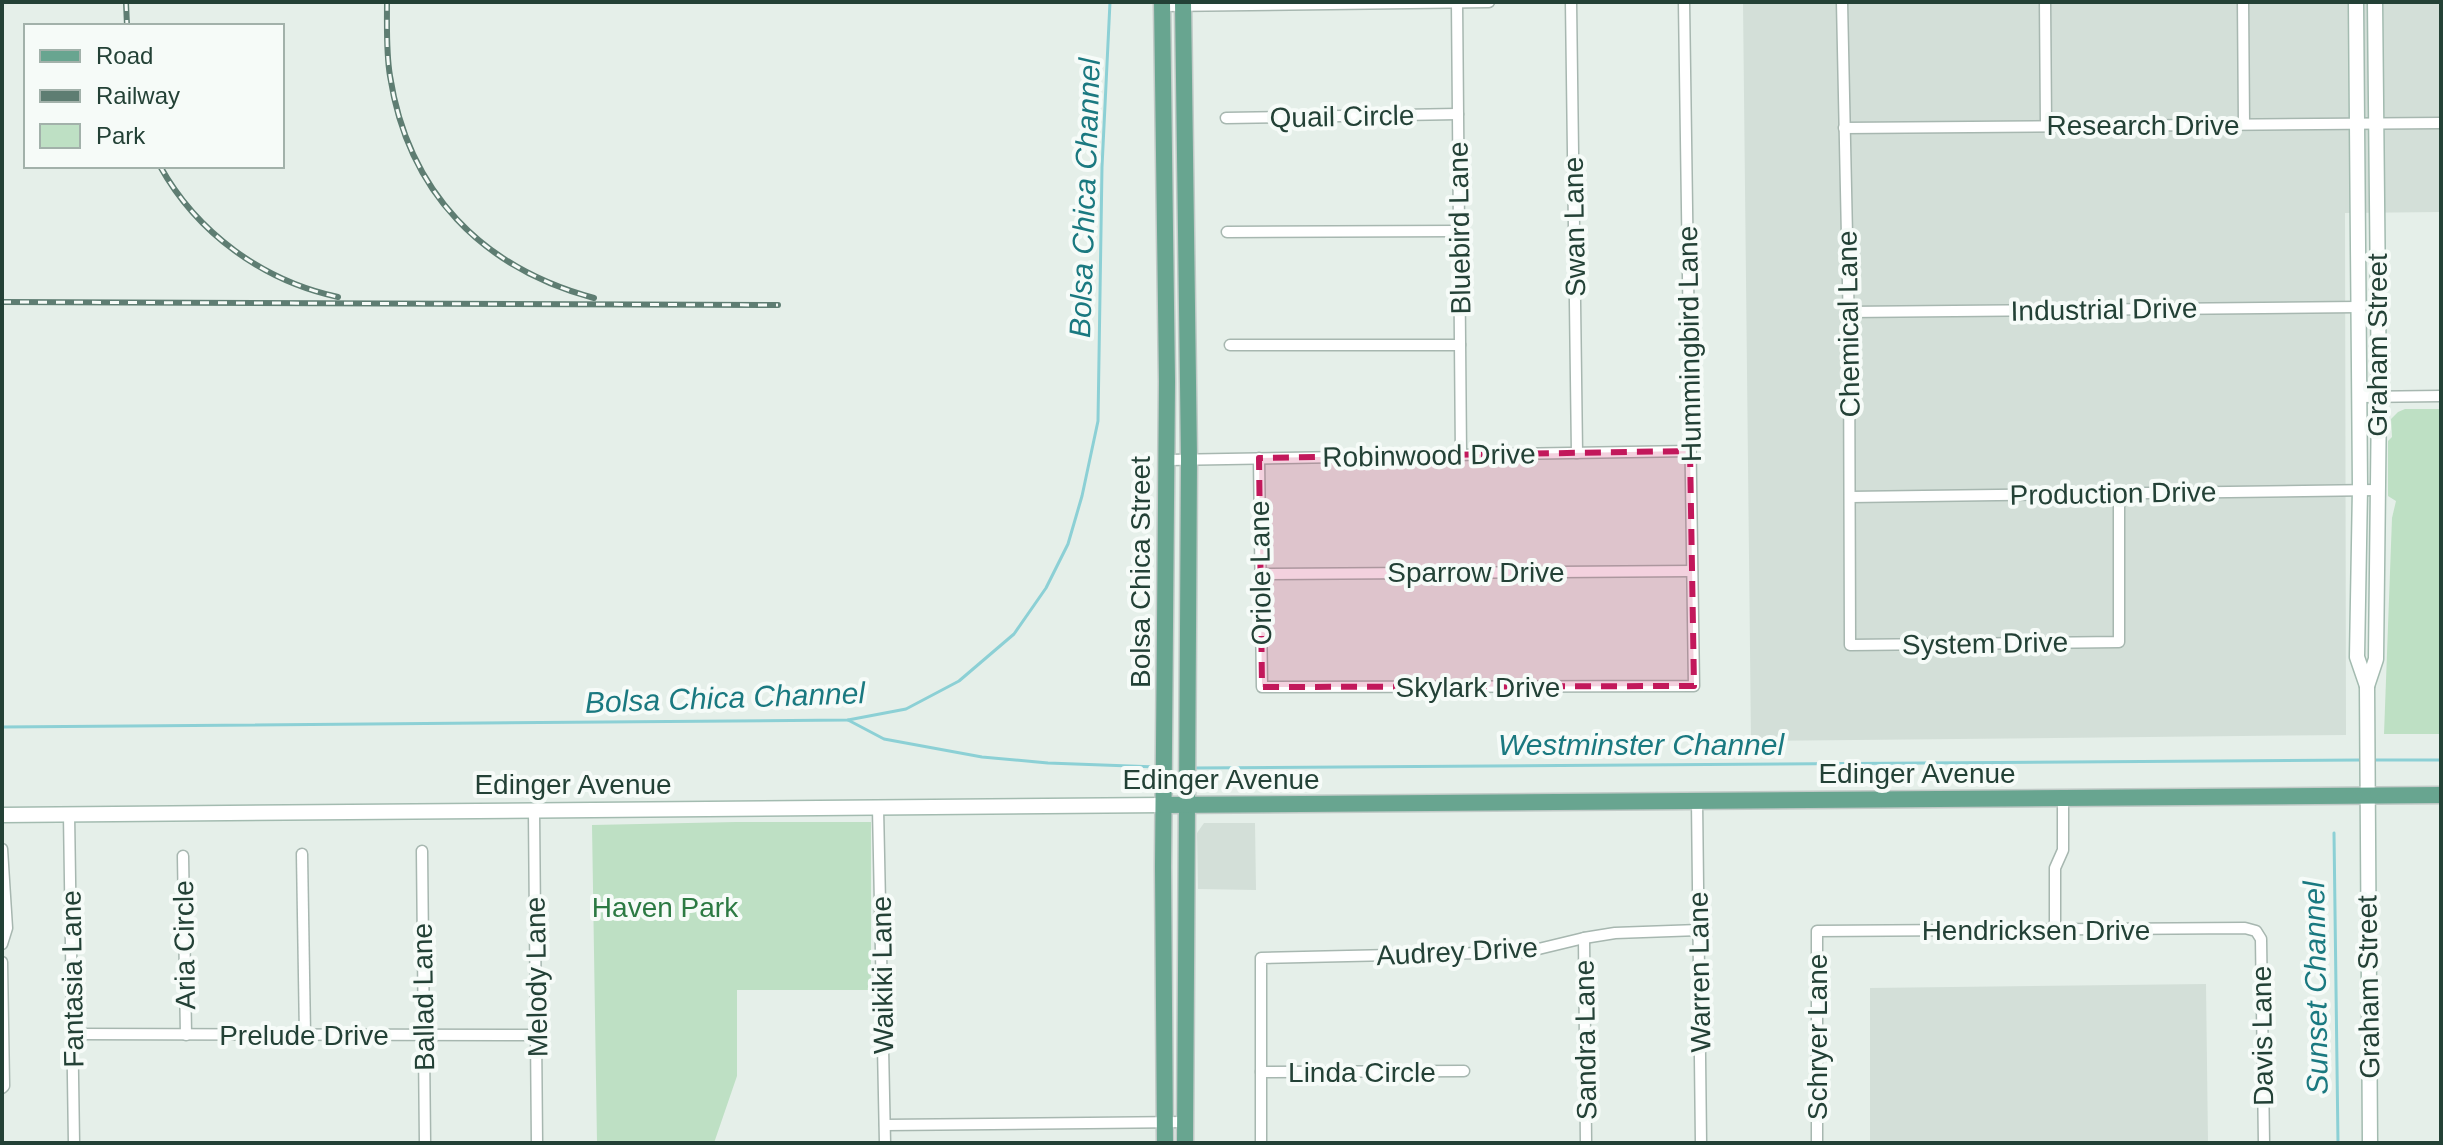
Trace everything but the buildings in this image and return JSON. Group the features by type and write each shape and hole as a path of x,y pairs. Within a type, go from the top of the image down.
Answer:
{"main road":[{"name":"Bolsa Chica Street","path":"1183,3 1189,459 1185,1143"},
{"name":"Bolsa Chica Street","path":"1162,4 1167,460 1162,963 1165,1143"},
{"name":"Edinger Avenue","path":"1164,805 2441,795"},
{"path":"1162,963 1186,963"}],"street":[{"name":"Bluebird Lane","path":"1457,2 1461,455"},
{"path":"1162,4 1489,2"},
{"name":"Swan Lane","path":"1571,2 1577,453"},
{"name":"Hummingbird Lane","path":"1684,2 1694,686"},
{"name":"Chemical Lane","path":"1842,2 1850,645"},
{"path":"2045,2 2046,125"},
{"path":"2243,2 2244,124"},
{"name":"Graham Street","path":"2356,2 2360,397 2357,657 2367,686"},
{"name":"Graham Street","path":"2370,1143 2367,686 2376,659 2379,397 2375,2"},
{"name":"Quail Circle","path":"1226,118 1458,114"},
{"name":"Research Drive","path":"1844,128 2441,123"},
{"path":"1227,232 1459,231"},
{"name":"Industrial Drive","path":"1848,312 2359,307"},
{"path":"1230,345 1460,345"},
{"path":"2360,397 2441,396"},
{"name":"Robinwood Drive","path":"1167,460 1690,451"},
{"name":"Oriole Lane","path":"1259,458 1262,687"},
{"name":"Production Drive","path":"1850,497 2376,490"},
{"name":"System Drive","path":"1850,645 2119,642 2119,493"},
{"name":"Sparrow Drive","path":"1260,574 1692,571"},
{"name":"Skylark Drive","path":"1262,687 1694,686"},
{"path":"2055,930 2055,868 2063,850 2063,798"},
{"name":"Warren Lane","path":"1697,801 1701,1143"},
{"name":"Edinger Avenue","path":"2,815 1164,805"},
{"name":"Waikiki Lane","path":"878,808 885,1143"},
{"name":"Melody Lane","path":"534,811 537,1143"},
{"name":"Fantasia Lane","path":"69,814 74,1143"},
{"path":"2,944 7,928 3,849"},
{"name":"Ballad Lane","path":"422,851 425,1143"},
{"path":"302,854 305,1035"},
{"name":"Aria Circle","path":"183,856 186,1035"},
{"name":"Hendricksen Drive","path":"1817,931 2245,928 2256,931"},
{"name":"Audrey Drive","path":"1261,1072 1261,958 1526,952 1615,933 1699,930"},
{"name":"Schryer Lane","path":"1817,931 1817,1143"},
{"name":"Davis Lane","path":"2256,931 2261,939 2264,1143"},
{"name":"Sandra Lane","path":"1584,938 1586,1143"},
{"path":"2,962 3,1087"},
{"name":"Prelude Drive","path":"72,1034 537,1035"},
{"name":"Linda Circle","path":"1261,1072 1464,1071"},
{"path":"1261,1072 1261,1143"},
{"path":"885,1125 1185,1122"}],"highlighted area":[{"path":"1690,451 1694,686 1262,687 1259,458"}],"shaded area":[{"path":"1743,2 2441,2 2441,212 2345,213 2346,735 1751,741"},
{"path":"1204,823 1255,823 1256,890 1198,889 1197,833"},
{"path":"2206,984 2208,1143 1870,1143 1870,988"}],"green space":[{"path":"2405,409 2441,409 2441,734 2384,734 2392,518 2396,501 2388,496 2388,441 2392,437 2391,419"},
{"name":"Haven Park","path":"871,822 871,990 737,990 737,1076 714,1143 597,1143 592,825"}],"waterway":[{"name":"Westminster Channel","path":"2,727 848,720 906,709 959,681 1014,634 1046,588 1068,544 1082,496 1098,421 1102,167 1110,2"},
{"name":"Westminster Channel","path":"848,720 884,739 982,757 1157,767"},
{"name":"Westminster Channel","path":"1193,768 2361,760"},
{"name":"Westminster Channel","path":"2373,760 2441,760"},
{"name":"Sunset Channel","path":"2334,833 2338,1143"}],"railway":[{"path":"126,2 127,24"},
{"path":"387,2 389,67 399,118 414,155 433,189 457,219 485,245 517,267 554,285 594,298"},
{"path":"161,168 193,212 235,251 284,279 338,297"},
{"path":"2,302 778,305"}],"water label":[{"name":"Bolsa Chica Channel","path":"1085,198"},
{"name":"Bolsa Chica Channel","path":"725,698"}]}
